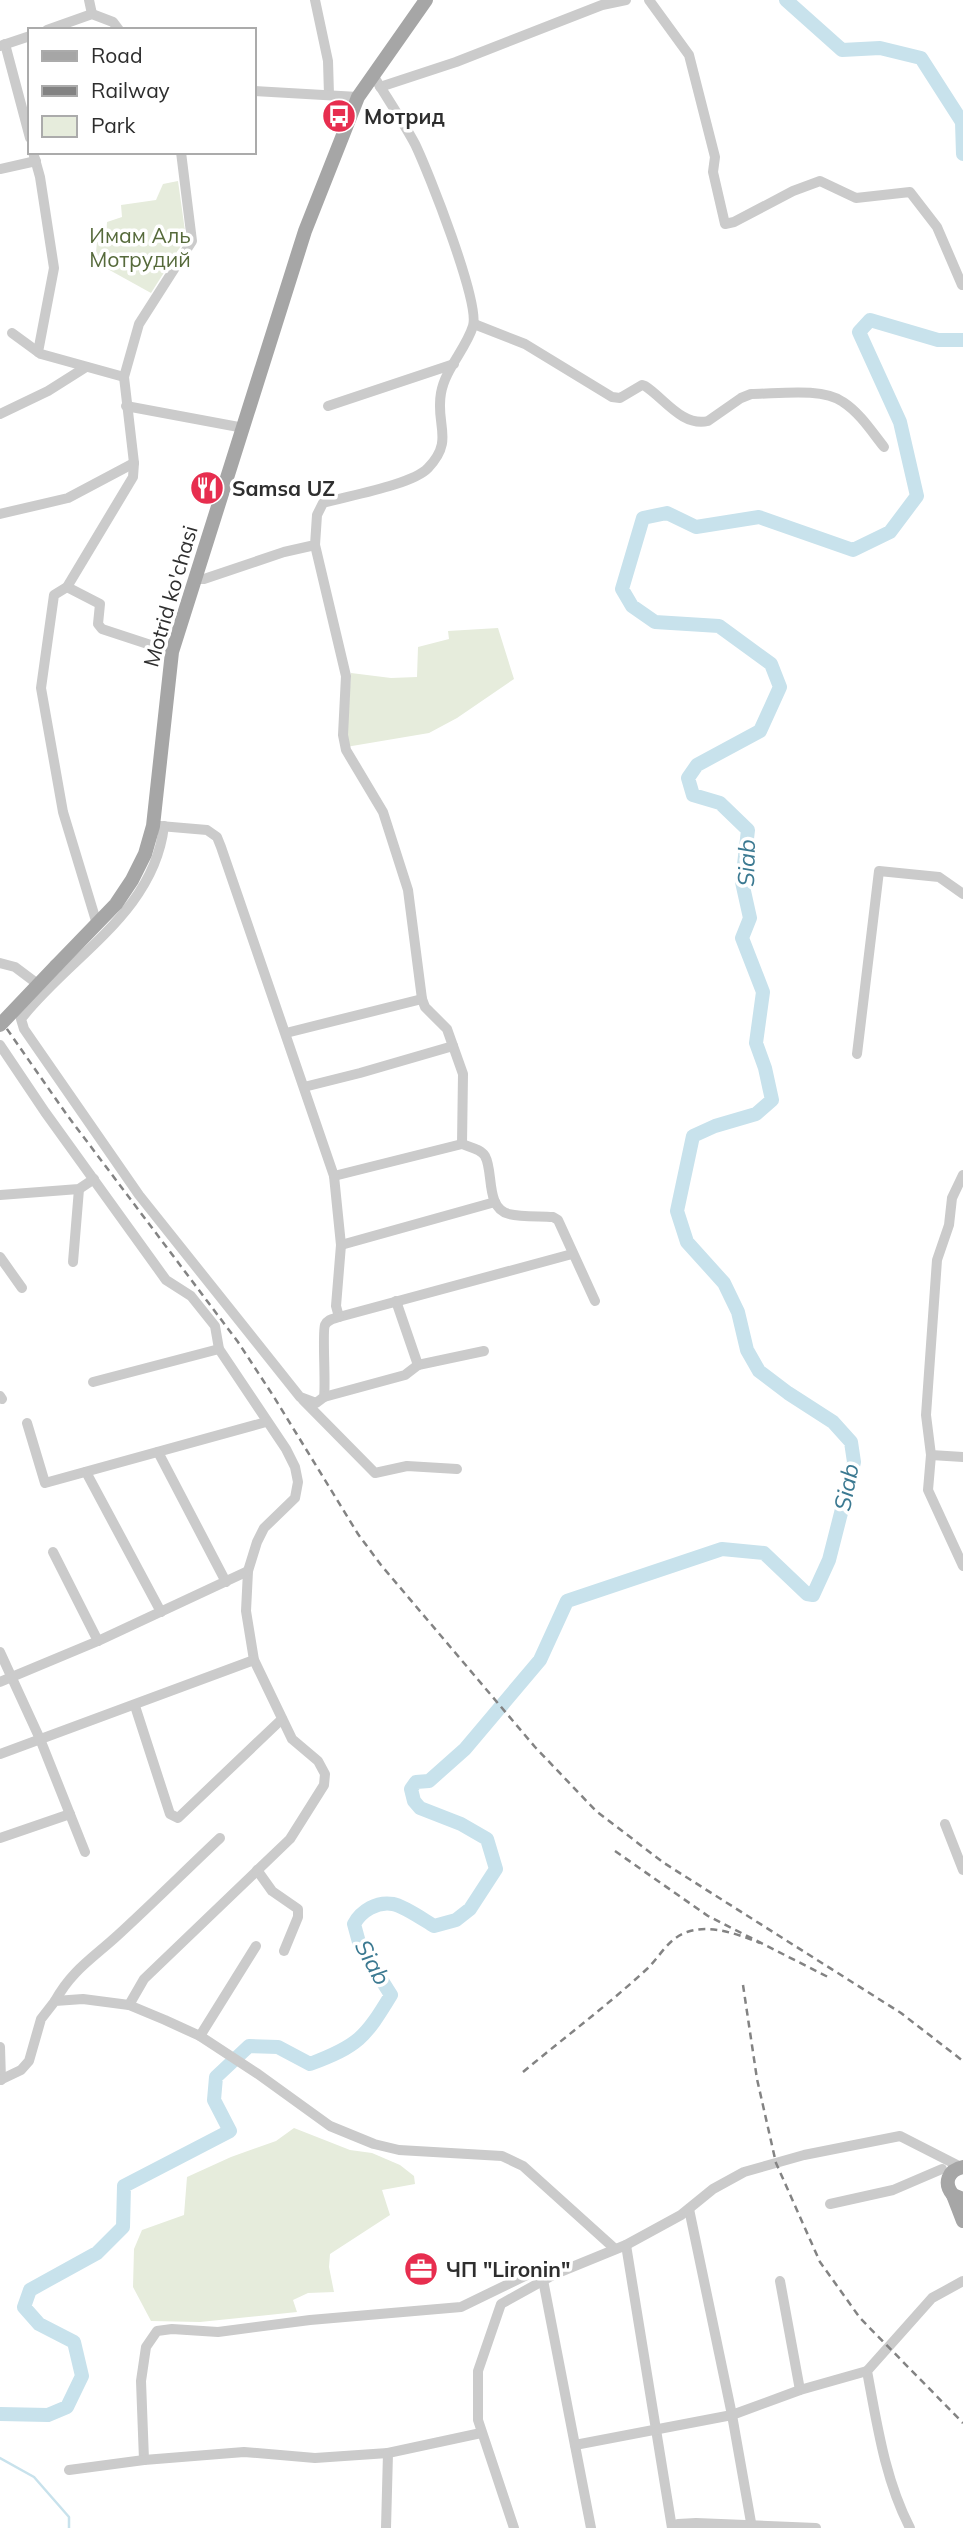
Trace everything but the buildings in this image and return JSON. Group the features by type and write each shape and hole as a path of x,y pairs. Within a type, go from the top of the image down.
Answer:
{"main road":[{"name":"Motrid ko'chasi","path":"0,1025 116,904 140,867 159,826 172,652 305,231 358,97 376,81 426,0"},
{"path":"962,2167 949,2175 963,2221"}],"street":[{"path":"89,0 92,14"},
{"path":"315,0 328,61 329,96"},
{"path":"462,1144 463,1074 447,1029 425,1007 422,999 408,890 383,812 346,750 343,735 346,676 315,545 317,515 323,503 412,479 427,470 441,452 444,443 439,406 442,389 474,324 468,287 434,186 414,143 376,81 456,62 602,3 626,0"},
{"path":"649,0 690,55 715,157 713,172 724,224 734,222 793,191 820,181 856,198 864,199 901,191 910,192 936,227 962,285"},
{"path":"53,28 92,14 113,22 118,28"},
{"path":"28,37 3,45 28,131"},
{"path":"256,91 358,97"},
{"path":"97,924 63,812 41,688 54,595 67,587 132,477 134,463 125,406 124,377 139,324 192,241 181,154"},
{"path":"0,169 34,156 54,268 38,352"},
{"path":"474,324 524,344 612,397 620,398 642,385 677,414 702,422 708,421 751,394 824,394 843,401 862,419 884,447"},
{"path":"12,333 38,352 124,377"},
{"path":"328,406 454,364"},
{"path":"0,414 48,391 86,367"},
{"path":"125,406 244,428"},
{"path":"0,514 68,498 134,463"},
{"path":"194,579 204,579 284,552 315,545"},
{"path":"67,587 100,604 98,624 102,629 172,652"},
{"path":"339,1317 337,1306 341,1245 334,1176 217,837 207,830 159,826 163,837 130,907 39,996 21,1019 24,1029 139,1195 300,1397 375,1474 407,1466 457,1469"},
{"path":"857,1054 879,871 939,877 963,894"},
{"path":"0,964 15,967 38,985"},
{"path":"286,1033 422,999"},
{"path":"0,1046 166,1280 191,1296 215,1326 219,1349 286,1449 295,1467 298,1482 295,1497 264,1528 257,1542 248,1571 246,1611 254,1660 292,1739 318,1760 325,1774 324,1786 290,1839 144,1979 129,2005"},
{"path":"304,1087 453,1046"},
{"path":"334,1176 462,1144 480,1150 486,1157 495,1202 507,1214 553,1217 558,1220 595,1301"},
{"path":"963,1175 952,1198 949,1225 937,1260 926,1415 931,1455 928,1490 963,1566"},
{"path":"0,1195 79,1189 94,1179"},
{"path":"73,1262 79,1189"},
{"path":"341,1245 495,1202"},
{"path":"324,1397 326,1377 323,1328 328,1320 572,1254"},
{"path":"0,1257 23,1288"},
{"path":"396,1301 418,1365"},
{"path":"93,1382 219,1349"},
{"path":"300,1397 316,1403 324,1397 405,1375 418,1365 484,1351"},
{"path":"27,1423 45,1483 266,1422"},
{"path":"159,1452 226,1582"},
{"path":"931,1455 963,1457"},
{"path":"86,1472 161,1612"},
{"path":"53,1552 98,1641"},
{"path":"0,1682 98,1641 248,1571"},
{"path":"0,1651 40,1739 85,1852"},
{"path":"0,1754 254,1660"},
{"path":"135,1706 170,1814 178,1818 282,1719"},
{"path":"0,1838 70,1814"},
{"path":"945,1824 963,1870"},
{"path":"0,2047 1,2080 21,2070 29,2062 41,2019 66,1982 220,1838"},
{"path":"257,1870 272,1891 298,1909 298,1917 284,1951"},
{"path":"204,2039 256,1946"},
{"path":"55,2001 83,1999 129,2005 204,2039 330,2126 374,2144 399,2150 502,2156 523,2166 614,2248"},
{"path":"514,2528 478,2420 478,2371 501,2304 555,2274 626,2245 689,2209 713,2189 744,2172 804,2155 900,2136 962,2167"},
{"path":"830,2204 893,2190 951,2187 933,2154"},
{"path":"689,2209 732,2415 751,2526"},
{"path":"626,2245 674,2528"},
{"path":"144,2460 141,2381 146,2347 157,2331 172,2329 218,2332 310,2320 461,2307 531,2273 555,2274"},
{"path":"543,2280 591,2528"},
{"path":"780,2281 800,2390"},
{"path":"575,2445 732,2415 800,2390 867,2373 932,2298 963,2281"},
{"path":"867,2373 888,2470 899,2506 910,2528"},
{"path":"69,2470 144,2460 244,2452 315,2458 388,2453 481,2433"},
{"path":"386,2528 388,2453"},
{"path":"674,2528 678,2524 816,2528"}],"green space":[{"name":"Имам Аль Мотрудий","path":"178,181 186,238 151,293 95,262 97,242 106,236 107,222 122,217 121,205 156,200 163,184"},
{"path":"498,628 514,679 457,718 429,733 346,747 351,673 391,678 417,677 418,647 449,639 448,631"},
{"path":"294,2128 350,2150 372,2153 400,2165 414,2176 415,2184 382,2190 390,2215 330,2254 329,2267 334,2292 308,2293 293,2300 297,2312 200,2322 151,2321 133,2287 134,2249 142,2230 184,2215 187,2177 276,2141"}],"waterway":[{"name":"Siab","path":"786,0 842,50 880,48 921,58 962,122 963,154"},
{"name":"Siab","path":"0,2414 48,2415 67,2407 82,2376 74,2342 39,2324 24,2307 30,2290 97,2253 123,2227 124,2186 230,2131 214,2100 216,2077 249,2046 278,2047 310,2064 350,2046 367,2031 391,1995 360,1946 354,1924 361,1915 370,1908 387,1903 398,1905 434,1926 456,1920 470,1909 496,1869 487,1839 461,1824 420,1808 414,1801 411,1789 416,1782 429,1781 465,1749 540,1660 567,1601 722,1549 764,1553 807,1594 813,1595 829,1560 854,1462 851,1442 833,1422 759,1371 747,1350 738,1312 724,1283 687,1242 677,1211 693,1136 715,1126 756,1114 772,1100 756,1043 763,992 742,938 750,918 742,882 748,830 720,803 693,795 688,778 697,765 760,731 780,687 771,664 719,626 655,622 632,606 622,589 643,518 667,513 696,527 759,517 853,550 890,532 917,496 900,422 859,332 870,320 938,340 963,340"},
{"name":"Siab","path":"0,2458 34,2477 69,2517 69,2528"}],"railway":[{"path":"0,1019 67,1115 238,1342 358,1534 381,1565 535,1747 596,1811 664,1863 901,2013 963,2061"},
{"path":"615,1851 708,1916 830,1978"},
{"path":"523,2072 633,1982 681,1935 696,1930 715,1930 733,1933 760,1943"},
{"path":"743,1985 757,2079 776,2163 820,2262 860,2318 963,2423"}],"place":[{"name":"Мотрид","path":"339,116"},
{"name":"Samsa UZ","path":"207,488"},
{"name":"ЧП \"Lironin\"","path":"421,2269"}]}
